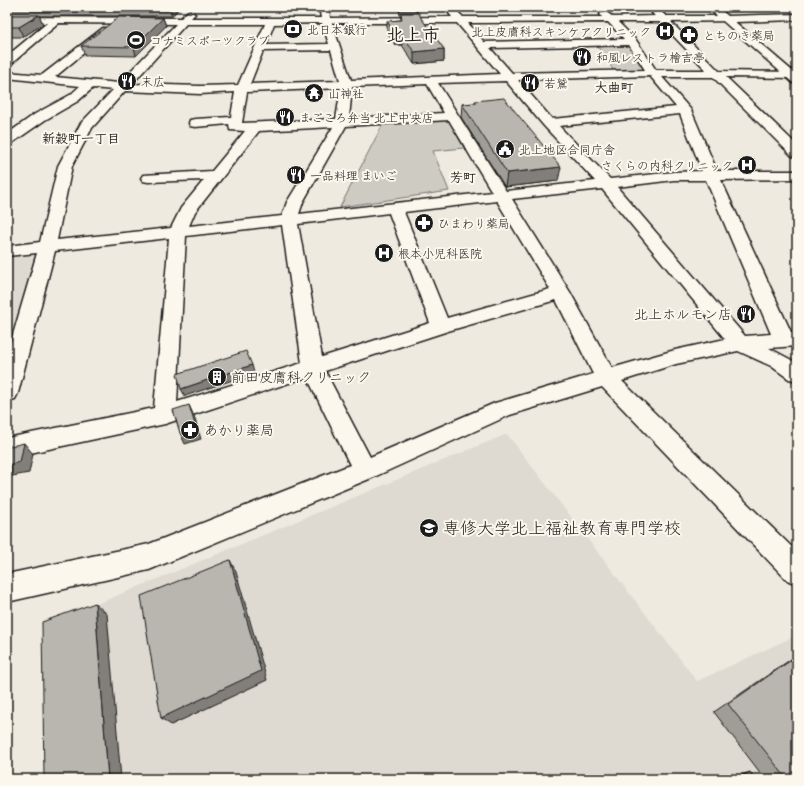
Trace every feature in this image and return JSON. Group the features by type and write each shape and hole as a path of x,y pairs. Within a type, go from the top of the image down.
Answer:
{"street":[{"path":"7,393 47,247 64,166 86,126 121,86 197,7"},
{"path":"448,7 457,13"},
{"path":"448,7 457,13 508,77 606,184 740,343 778,361 797,373"},
{"path":"7,588 149,557 365,470 503,409 674,357 740,343 791,339 710,175 685,110 653,73 632,42 599,7"},
{"path":"652,7 716,74 797,153"},
{"path":"712,7 794,77"},
{"path":"7,20 271,20 325,13 457,13 611,19 797,18"},
{"path":"325,13 347,84 342,122 295,202 289,219 313,368 365,470"},
{"path":"7,62 57,20"},
{"path":"271,20 242,89 235,127 453,116"},
{"path":"46,78 118,21"},
{"path":"482,45 632,42"},
{"path":"14,45 28,45"},
{"path":"259,48 335,47"},
{"path":"7,74 121,86 200,90 508,77 653,73 794,77"},
{"path":"431,81 561,292 606,378 797,571"},
{"path":"7,140 40,117 74,98 91,83"},
{"path":"549,123 685,110"},
{"path":"195,123 236,120"},
{"path":"165,415 178,231 186,211 255,127"},
{"path":"148,178 216,175"},
{"path":"7,251 674,176 797,176"},
{"path":"395,208 442,326"},
{"path":"7,448 165,415 442,326 561,292"}],"shaded area":[{"path":"629,46 648,71 614,71 598,47"},
{"path":"448,119 464,148 433,151 449,191 340,207 384,122"},
{"path":"39,253 7,356 7,257"},
{"name":"専修大学北上福祉教育専門学校","path":"507,434 697,681 797,635 797,779 47,779 51,623"}],"building":[{"path":"400,7 417,7 417,10 400,10"},
{"path":"401,13 419,13 421,18 444,49 414,52 402,33 395,34 387,21 402,20"},
{"path":"7,15 39,15 19,27 7,27"},
{"path":"119,17 163,18 134,47 81,46"},
{"name":"北上地区合同庁舎","path":"504,98 561,167 507,173 462,104"},
{"path":"246,351 252,365 181,389 177,374"},
{"path":"189,405 196,428 180,433 173,410"},
{"path":"24,443 20,462 7,465 7,447"},
{"path":"230,560 261,671 161,718 141,596"},
{"path":"95,603 108,779 44,779 42,622"},
{"path":"797,656 797,779 787,779 728,704"},
{"path":"750,772 755,779 737,779"}],"place":[{"name":"北日本銀行","path":"293,29"},
{"name":"北上皮膚科スキンケアクリニック","path":"665,31"},
{"name":"とちのき薬局","path":"689,35"},
{"name":"コナミスポーツクラブ","path":"136,40"},
{"name":"和風レストラ檜吉亭","path":"582,57"},
{"name":"末広","path":"127,81"},
{"name":"若鷲","path":"530,83"},
{"name":"山神社","path":"314,93"},
{"name":"まごころ弁当 北上中央店","path":"285,117"},
{"name":"北上地区合同庁舎","path":"505,149"},
{"name":"さくらの内科クリニック","path":"747,165"},
{"name":"一品料理 まいご","path":"296,175"},
{"name":"ひまわり薬局","path":"424,223"},
{"name":"根本小児科医院","path":"384,253"},
{"name":"北上ホルモン店","path":"746,314"},
{"name":"前田皮膚科クリニック","path":"217,377"},
{"name":"あかり薬局","path":"190,430"},
{"name":"専修大学北上福祉教育専門学校","path":"429,528"}],"district":[{"name":"北上市","path":"413,34"},
{"name":"大曲町","path":"614,87"},
{"name":"新穀町一丁目","path":"81,138"},
{"name":"芳町","path":"463,177"}]}
